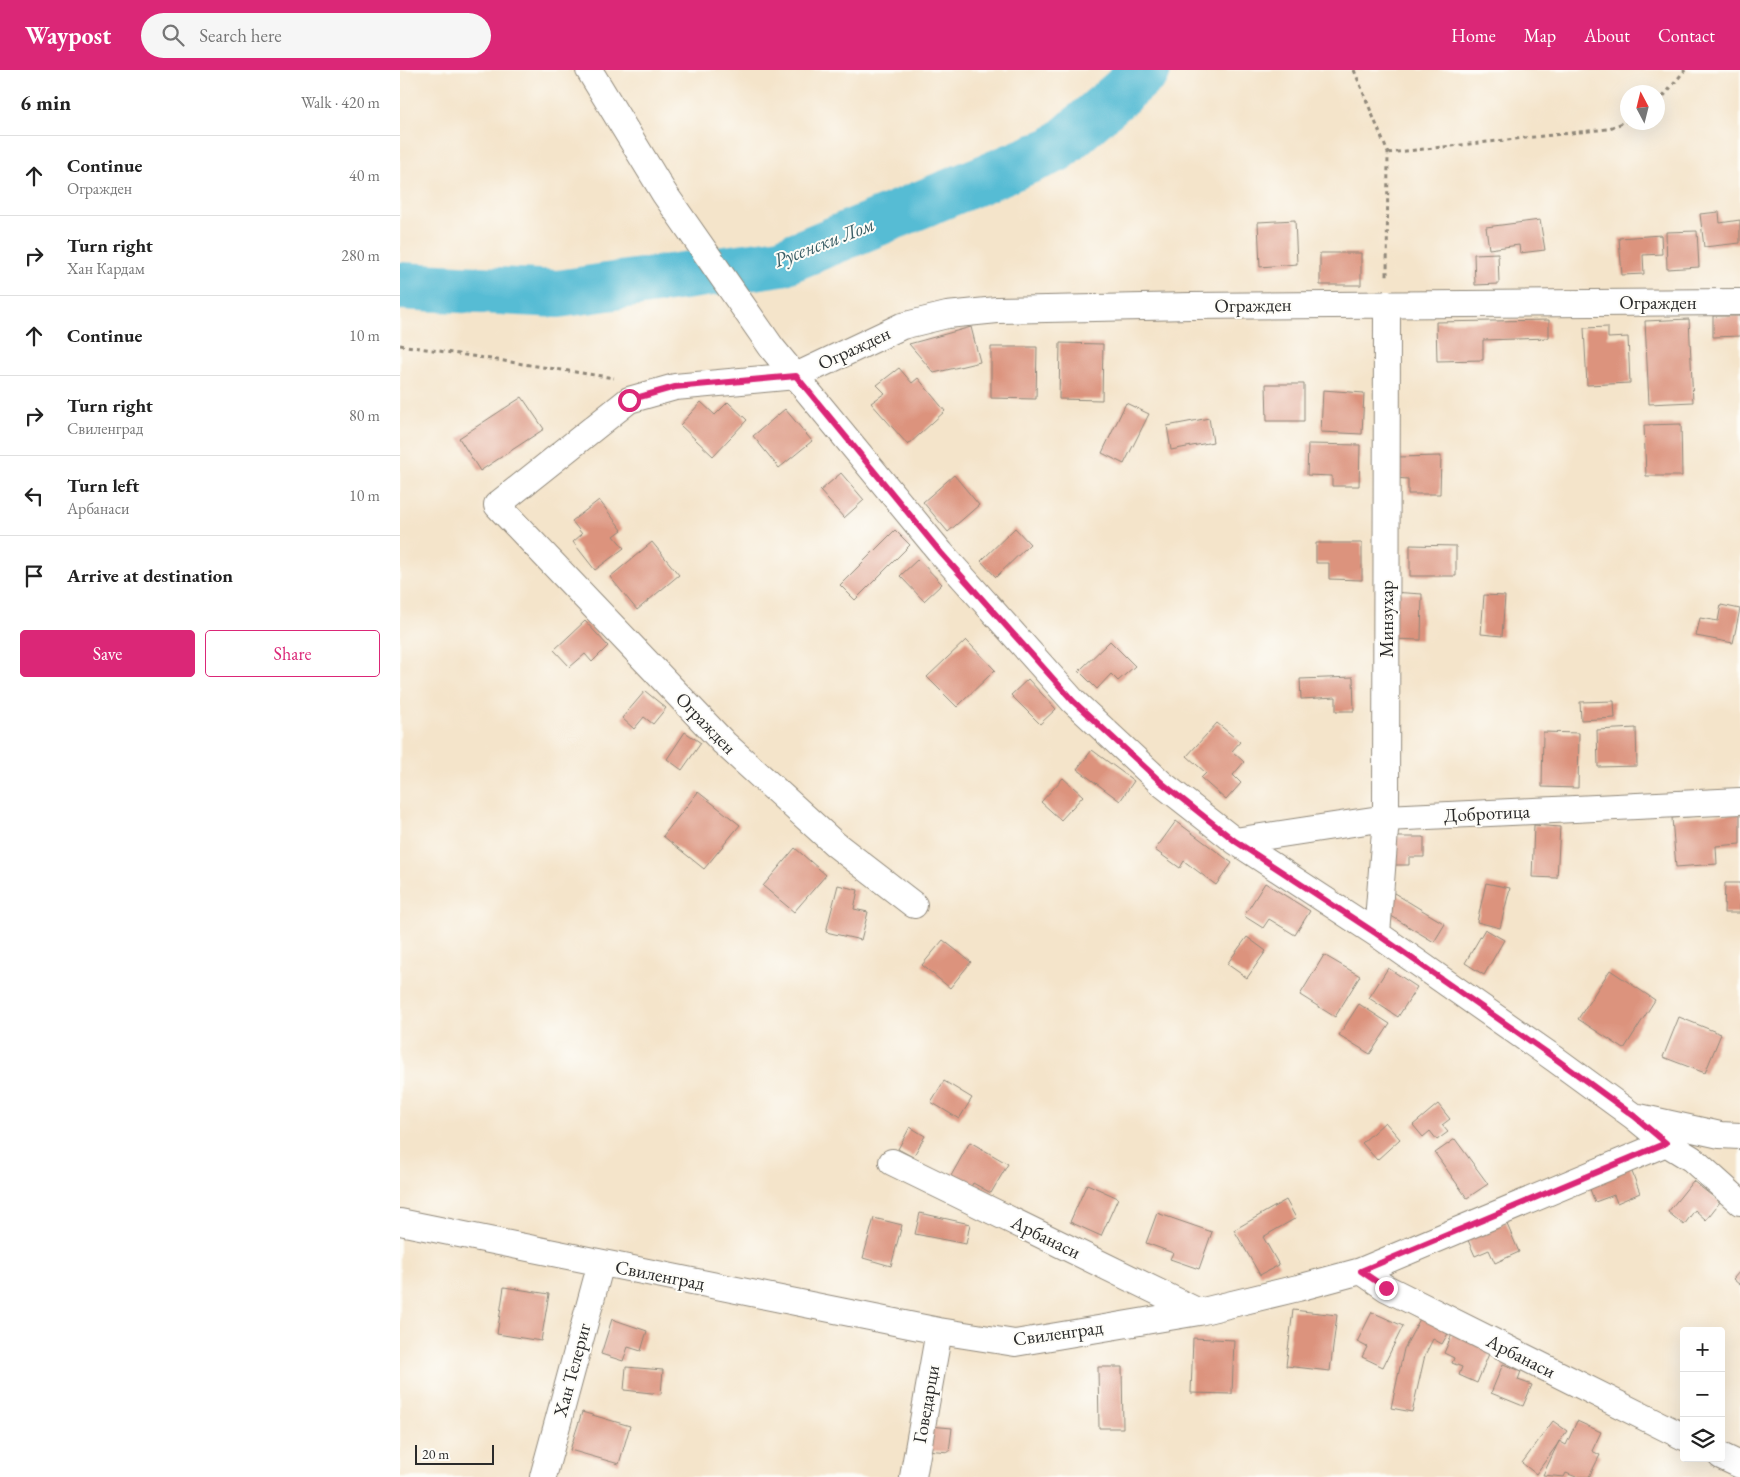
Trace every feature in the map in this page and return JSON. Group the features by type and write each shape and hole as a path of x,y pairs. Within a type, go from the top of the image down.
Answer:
{"street":[{"path":"589,70 664,193 772,348 941,553 1073,701 1162,783 1235,841 1377,934 1634,1116 1666,1143 1692,1159 1740,1202"},
{"name":"Огражден","path":"914,905 835,844 724,743 497,505 629,400 675,387 796,376 902,326 948,315 997,310 1387,304 1740,302"},
{"name":"Минзухар","path":"1377,934 1386,818 1387,304"},
{"name":"Добротица","path":"1235,841 1386,818 1740,800"},
{"path":"1634,1116 1720,1135 1740,1136"},
{"name":"Свиленград","path":"400,1222 939,1331 1015,1343 1199,1312 1361,1271 1666,1143"},
{"name":"Арбанаси","path":"892,1162 1199,1312"},
{"name":"Хан Телериг","path":"543,1477 601,1263"},
{"name":"Арбанаси","path":"1361,1271 1386,1288 1680,1435"},
{"name":"Говедарци","path":"913,1477 939,1331"},
{"path":"1725,1458 1740,1465"}],"path":[{"path":"1354,70 1388,154 1387,304"},
{"path":"1665,95 1685,70"},
{"path":"1388,154 1608,129 1620,124"},
{"path":"400,345 617,378"}],"building":[{"path":"1719,212 1720,223 1740,220 1740,243 1704,247 1700,214"},
{"path":"1295,220 1297,264 1260,267 1258,222"},
{"path":"1540,220 1545,250 1520,253 1519,245 1489,249 1486,227"},
{"path":"1697,231 1699,267 1667,269 1666,232"},
{"path":"1661,235 1662,254 1643,255 1644,274 1622,275 1619,238"},
{"path":"1320,253 1361,253 1361,285 1320,285"},
{"path":"1498,253 1499,284 1475,285 1474,254"},
{"path":"1713,316 1740,316 1740,336 1713,337"},
{"path":"1689,319 1693,402 1649,404 1645,321"},
{"path":"1549,320 1549,338 1483,340 1483,360 1437,361 1436,322"},
{"path":"971,327 980,362 934,373 909,344"},
{"path":"1608,327 1608,338 1628,337 1630,383 1587,385 1584,328"},
{"path":"1060,343 1103,344 1102,400 1059,399"},
{"path":"991,347 1037,347 1036,399 991,398"},
{"path":"899,368 912,383 918,378 945,411 908,445 871,403 885,393 877,385"},
{"path":"1266,384 1304,384 1304,421 1267,421"},
{"path":"1323,390 1364,393 1362,434 1321,432"},
{"path":"522,397 544,429 480,471 459,438"},
{"path":"701,402 715,415 728,402 747,420 713,456 680,425"},
{"path":"1126,403 1149,414 1124,464 1102,453"},
{"path":"785,409 812,441 779,468 753,436"},
{"path":"1209,418 1213,442 1171,450 1167,426"},
{"path":"1681,424 1682,476 1646,476 1644,425"},
{"path":"1308,444 1360,445 1359,486 1332,486 1332,476 1307,475"},
{"path":"1441,456 1440,494 1408,494 1408,479 1395,478 1396,457"},
{"path":"841,473 864,500 844,518 820,491"},
{"path":"954,475 979,505 948,532 923,502"},
{"path":"599,500 622,530 614,536 624,548 595,570 573,542 582,534 572,521"},
{"path":"1015,528 1030,544 996,577 981,561"},
{"path":"895,530 910,545 855,600 840,585"},
{"path":"652,542 679,575 637,610 610,577"},
{"path":"1316,543 1362,543 1362,580 1329,579 1329,563 1316,563"},
{"path":"1410,545 1456,546 1456,576 1410,576"},
{"path":"918,559 942,584 924,601 900,576"},
{"path":"1392,592 1422,594 1421,640 1391,639"},
{"path":"1484,595 1505,596 1502,636 1481,634"},
{"path":"1721,605 1740,609 1733,643 1696,636 1700,618 1718,621"},
{"path":"585,621 608,646 592,662 585,654 570,667 554,650"},
{"path":"966,640 995,670 957,707 927,677"},
{"path":"1110,641 1135,666 1118,681 1111,674 1097,689 1079,671"},
{"path":"1353,677 1354,711 1336,711 1336,697 1301,699 1300,679"},
{"path":"1028,679 1056,709 1040,724 1011,695"},
{"path":"645,691 666,708 653,724 644,717 634,729 622,718"},
{"path":"1614,701 1615,718 1581,720 1580,702"},
{"path":"1217,723 1240,742 1232,751 1244,762 1233,775 1241,783 1226,800 1201,778 1206,773 1187,756"},
{"path":"1636,728 1637,766 1598,767 1597,730"},
{"path":"685,732 701,743 682,770 667,759"},
{"path":"1543,732 1579,733 1578,788 1542,787"},
{"path":"1092,750 1134,781 1120,801 1077,769"},
{"path":"1063,778 1083,796 1061,820 1041,802"},
{"path":"698,792 740,825 704,869 663,836"},
{"path":"1740,813 1740,844 1716,846 1717,864 1676,867 1672,818"},
{"path":"1176,821 1232,863 1216,885 1184,861 1180,868 1155,850"},
{"path":"1534,825 1560,827 1557,878 1532,877"},
{"path":"1386,837 1424,837 1424,857 1409,857 1409,865 1387,865"},
{"path":"795,848 826,875 794,912 763,886"},
{"path":"1265,883 1310,911 1295,935 1269,919 1263,928 1244,916"},
{"path":"1486,883 1510,888 1500,928 1477,922"},
{"path":"1725,883 1740,883 1740,913 1724,913"},
{"path":"838,885 858,890 854,909 868,912 861,940 826,932"},
{"path":"1394,893 1445,924 1434,942 1383,911"},
{"path":"1485,929 1504,940 1484,975 1465,963"},
{"path":"1247,937 1266,951 1247,978 1227,964"},
{"path":"943,940 971,962 950,988 922,965"},
{"path":"1324,955 1360,976 1335,1017 1300,995"},
{"path":"1388,968 1417,987 1398,1017 1369,998"},
{"path":"1610,970 1655,1000 1624,1049 1578,1019"},
{"path":"1359,1004 1390,1024 1370,1054 1339,1035"},
{"path":"1679,1017 1721,1034 1705,1073 1663,1057"},
{"path":"944,1081 972,1098 959,1119 931,1102"},
{"path":"1438,1104 1450,1119 1442,1125 1448,1132 1437,1140 1430,1131 1423,1137 1413,1125"},
{"path":"1385,1122 1400,1139 1377,1160 1362,1143"},
{"path":"910,1127 925,1136 913,1157 898,1149"},
{"path":"1455,1139 1488,1184 1467,1198 1435,1153"},
{"path":"970,1142 1008,1164 991,1193 973,1183 967,1195 947,1183"},
{"path":"1629,1164 1640,1193 1617,1203 1614,1195 1595,1202 1587,1182"},
{"path":"1693,1181 1720,1202 1706,1220 1695,1210 1684,1225 1668,1212"},
{"path":"1087,1184 1118,1198 1101,1236 1070,1222"},
{"path":"1286,1200 1296,1218 1263,1237 1279,1265 1260,1275 1234,1230"},
{"path":"920,1213 970,1224 966,1244 915,1234"},
{"path":"1157,1213 1212,1232 1199,1269 1170,1259 1173,1253 1146,1243"},
{"path":"874,1218 902,1225 891,1266 863,1258"},
{"path":"1506,1222 1519,1252 1495,1263 1489,1250 1475,1256 1467,1238"},
{"path":"1740,1271 1740,1285 1733,1279"},
{"path":"504,1287 549,1294 541,1341 497,1334"},
{"path":"1293,1310 1337,1315 1330,1371 1286,1366"},
{"path":"1372,1312 1403,1326 1383,1367 1362,1357 1367,1347 1357,1342"},
{"path":"1422,1315 1450,1330 1442,1344 1433,1339 1425,1355 1412,1412 1391,1408 1404,1349"},
{"path":"612,1319 647,1331 641,1351 628,1347 623,1361 601,1354"},
{"path":"1453,1332 1491,1349 1477,1383 1459,1375 1462,1367 1452,1363 1454,1358 1444,1353"},
{"path":"1193,1338 1234,1340 1232,1394 1191,1393"},
{"path":"1503,1364 1521,1371 1518,1380 1532,1385 1523,1406 1491,1393"},
{"path":"626,1367 663,1370 661,1394 624,1390"},
{"path":"1098,1367 1122,1367 1123,1428 1099,1428"},
{"path":"582,1412 630,1426 619,1464 570,1450"},
{"path":"1553,1421 1567,1431 1536,1474 1522,1463"},
{"path":"1577,1421 1601,1432 1592,1451 1600,1455 1589,1477 1576,1477 1566,1473 1564,1477 1543,1475 1559,1441 1566,1445"},
{"path":"929,1426 952,1428 949,1452 926,1450"}],"waterway":[{"name":"Русенски Лом","path":"400,286 558,294 781,262 1056,149 1147,70"}],"route":[{"path":"629,400 675,387 796,376 941,553 1073,701 1162,783 1235,841 1377,934 1556,1059 1634,1116 1666,1143 1361,1271 1386,1288"}]}
